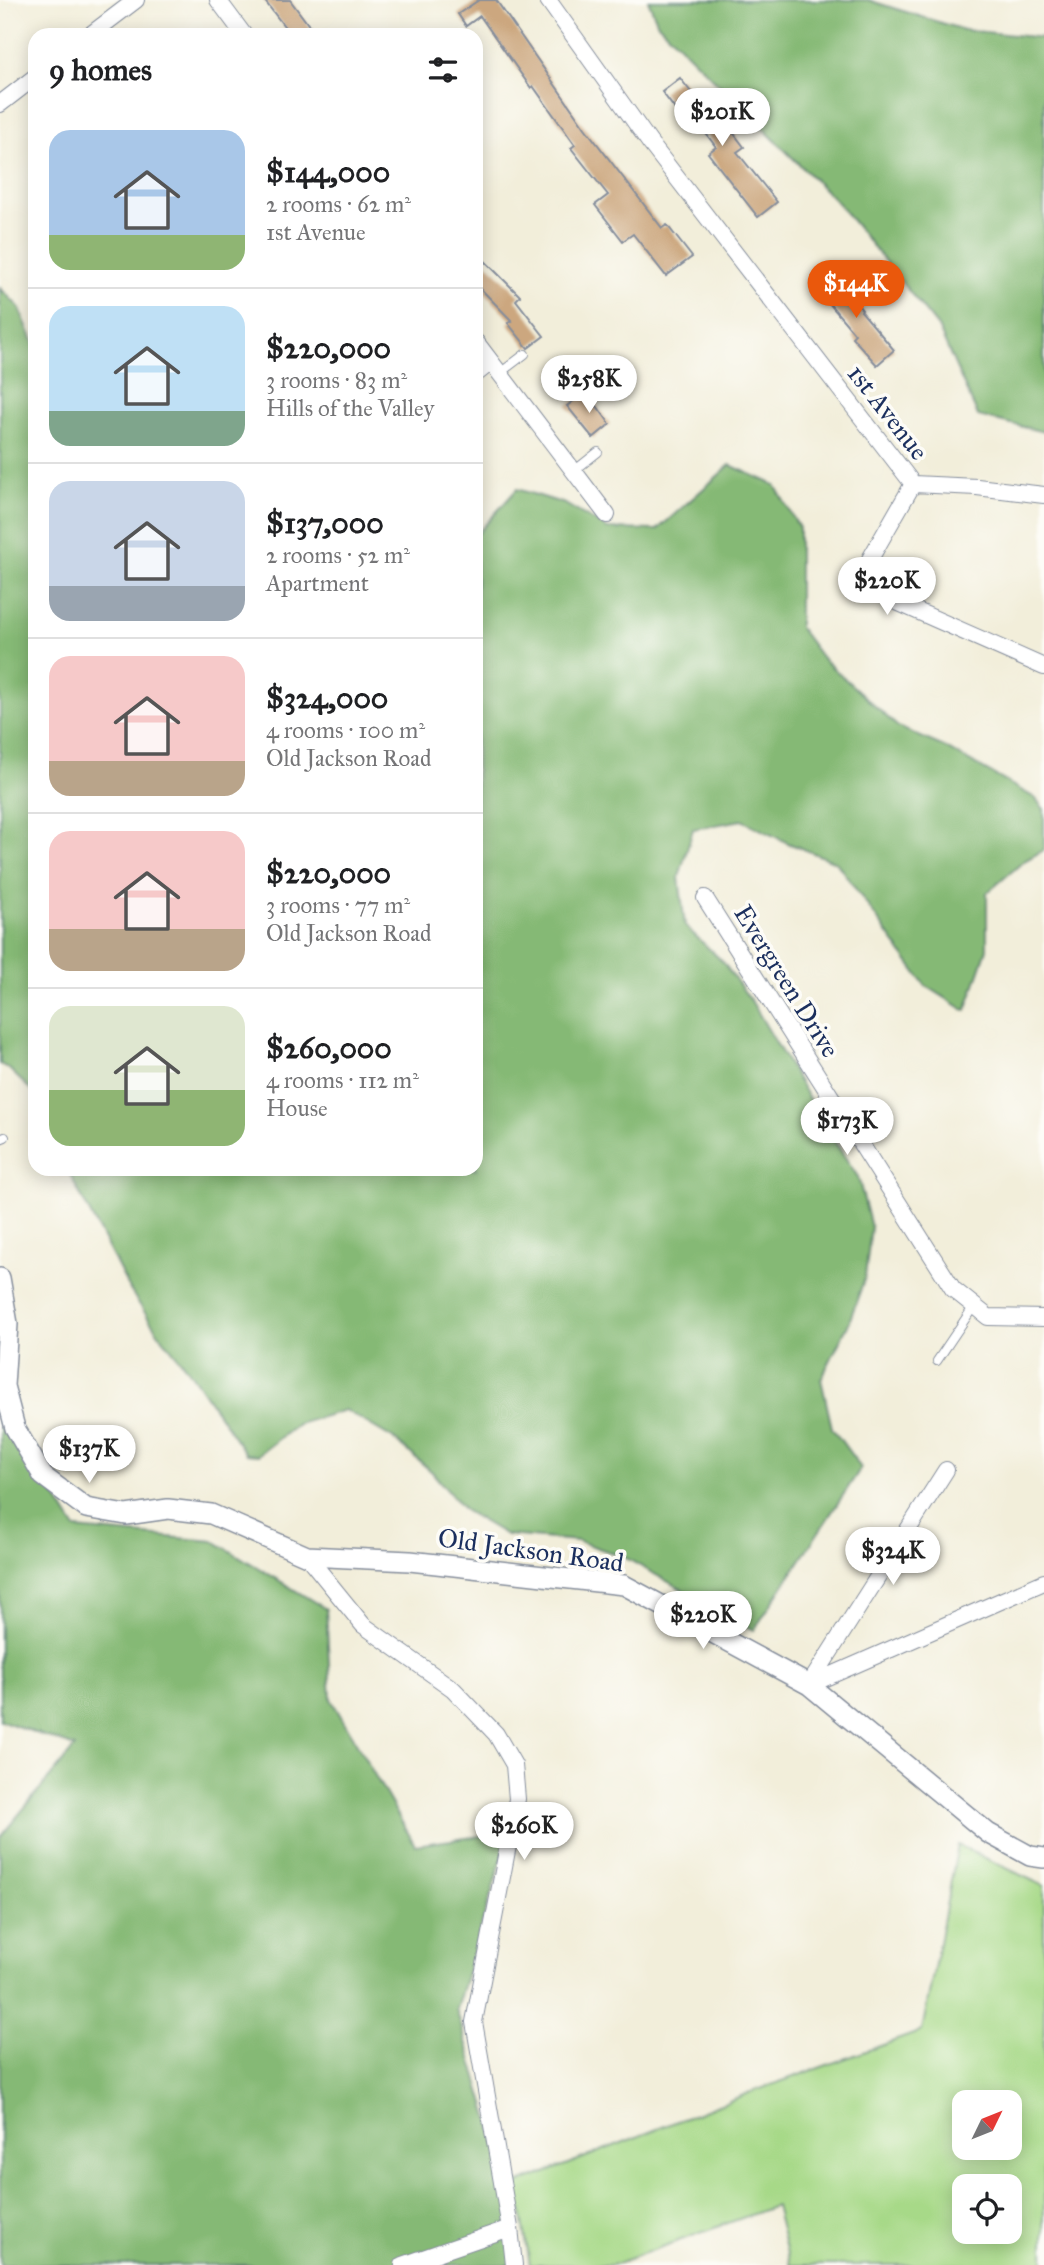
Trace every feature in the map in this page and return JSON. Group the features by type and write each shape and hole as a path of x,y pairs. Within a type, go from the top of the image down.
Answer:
{"street":[{"path":"99,28 136,0"},
{"path":"218,0 239,28"},
{"name":"1st Avenue","path":"548,0 650,143 913,484"},
{"path":"0,104 28,82"},
{"path":"483,351 607,515"},
{"path":"483,371 495,367"},
{"path":"1044,495 977,487 913,484 870,559 899,603 1044,667"},
{"name":"Evergreen Drive","path":"705,898 953,1289 988,1317 1044,1318"},
{"path":"0,1278 8,1324 4,1386 15,1429 43,1476 86,1508 126,1515 168,1509 211,1514 307,1556 363,1625 453,1689 495,1734 514,1765 517,1799 474,2022 514,2265"},
{"path":"808,1685 946,1470"},
{"name":"Old Jackson Road","path":"307,1556 410,1561 624,1585 808,1685 988,1833 1030,1856 1044,1858"},
{"path":"808,1685 1044,1582"},
{"path":"403,2265 510,2228"}],"lane":[{"path":"495,367 524,354"},
{"path":"574,471 598,452"},
{"path":"937,1361 974,1306"}],"green space":[{"path":"648,0 868,0 964,30 1044,38 1044,432 978,416 938,327 837,202 658,24"},
{"path":"0,288 19,307 28,329 28,1087 0,1064"},
{"path":"730,465 775,485 799,528 799,627 822,658 898,727 944,747 1035,798 1044,809 1044,850 1024,861 987,893 987,949 966,1011 925,985 836,862 788,843 742,820 693,829 679,877 685,926 722,961 752,1002 858,1177 871,1227 865,1277 848,1325 821,1379 832,1428 861,1468 754,1630 624,1557 578,1541 506,1535 464,1510 432,1472 394,1439 345,1410 298,1424 258,1455 246,1454 130,1290 71,1176 483,1176 483,527 517,489 565,504 608,529 657,530"},
{"path":"0,1408 76,1529 214,1541 326,1609 331,1699 415,1845 510,1832 456,2009 514,2199 514,2265 0,2265 0,1837 75,1747 0,1720"},
{"path":"958,1845 1044,1886 1044,2265 790,2265 775,2206 612,2265 530,2265 517,2184 749,2093 922,2031"}],"building":[{"path":"264,0 290,0 311,28 286,28"},
{"path":"479,0 496,0 585,128 662,228 667,225 692,257 666,276 633,234 623,241 595,205 608,195 571,148 575,145 533,86 531,88 480,16 466,26 458,14"},
{"path":"680,78 712,119 719,114 744,147 737,152 777,202 758,217 708,153 716,147 695,119 687,125 662,92"},
{"path":"483,259 520,296 516,300 544,336 528,348 508,323 512,321 483,291"},
{"path":"834,275 894,350 877,365 852,337 855,334 817,289"},
{"path":"586,391 610,424 593,438 567,406"}]}
